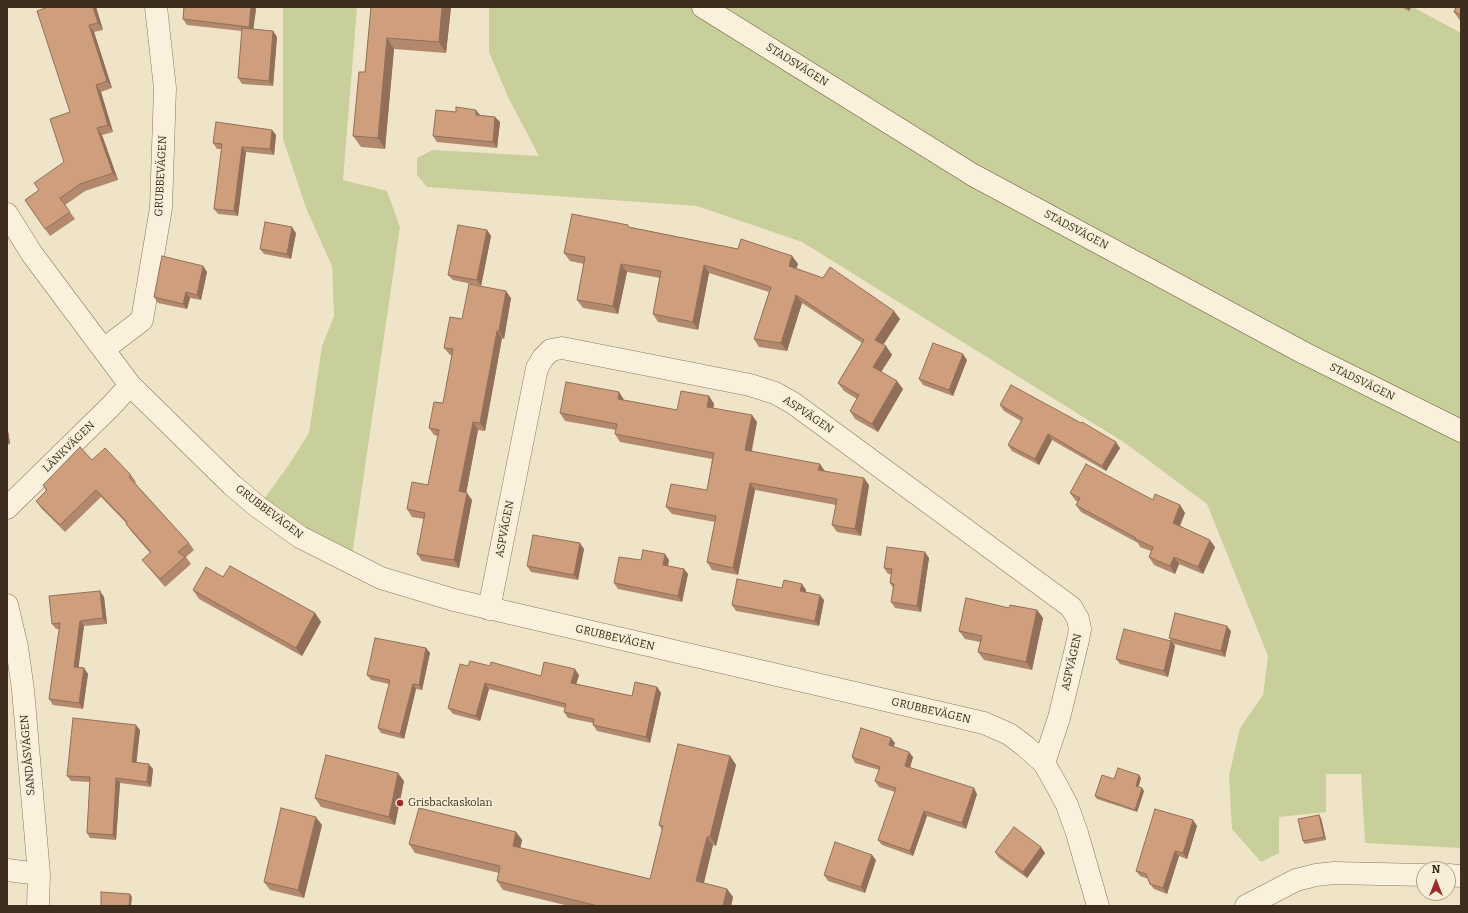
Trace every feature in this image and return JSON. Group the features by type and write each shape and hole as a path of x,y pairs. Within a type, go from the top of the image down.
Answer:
{"street":[{"name":"GRUBBEVÄGEN","path":"104,349 142,320 161,208 165,88 156,7"},
{"name":"STADSVÄGEN","path":"703,7 973,175 1304,353 1461,431"},
{"name":"GRUBBEVÄGEN","path":"7,214 32,254 130,385 232,485 300,537 381,578 454,600 984,723 1009,734 1044,763 1067,805 1095,905"},
{"name":"ASPVÄGEN","path":"489,609 537,368 543,358 551,350 562,348 750,385 775,393 793,403 1071,607 1078,619 1080,629 1059,718 1044,763"},
{"name":"LÄNKVÄGEN","path":"7,508 112,405 130,385"},
{"name":"SANDÅSVÄGEN","path":"7,605 17,647 23,690 39,874 38,906"},
{"path":"7,870 39,874"},
{"path":"1246,906 1296,880 1316,875 1334,873 1416,875"}],"green space":[{"path":"283,7 357,7 343,180 387,191 400,227 351,563 258,507 288,466 309,433 322,346 334,316 332,266 306,208 283,139"},
{"path":"489,7 1413,7 1461,33 1461,848 1365,843 1361,774 1326,774 1326,812 1279,817 1279,853 1261,862 1232,829 1229,776 1240,728 1263,695 1268,656 1207,504 1125,443 802,242 697,206 427,187 417,175 417,158 433,150 539,156 509,99 489,52"}],"building":[{"path":"48,7 93,7 98,23 89,25 107,81 96,85 108,125 97,128 113,173 80,184 60,198 70,212 45,229 25,200 39,190 34,183 64,162 50,119 70,112 37,11"},
{"path":"184,7 251,7 249,27 183,19"},
{"path":"371,7 442,7 439,42 387,38 378,138 353,136 359,72 365,72"},
{"path":"1456,7 1461,7 1461,15 1454,12"},
{"path":"242,28 273,31 269,81 238,78"},
{"path":"456,107 476,110 476,115 495,117 493,142 433,136 436,110 456,112"},
{"path":"216,122 272,130 270,149 242,147 234,211 214,209 222,144 213,143"},
{"path":"572,214 738,249 741,239 792,256 789,266 823,278 830,267 894,311 875,340 886,346 873,367 897,381 872,424 850,411 859,395 838,383 864,340 796,295 781,343 754,339 771,287 704,265 693,322 653,314 661,271 621,264 613,306 577,300 585,257 564,253"},
{"path":"265,222 292,227 287,254 260,249"},
{"path":"458,225 487,230 477,280 448,275"},
{"path":"162,256 203,266 197,295 186,292 183,304 154,297"},
{"path":"469,284 506,291 480,423 473,422 459,491 467,493 454,560 417,554 425,513 407,509 412,482 428,485 439,430 429,428 434,402 443,403 453,349 444,348 450,317 462,319"},
{"path":"933,343 963,354 949,390 919,379"},
{"path":"566,382 619,392 618,399 677,410 681,391 709,396 707,407 752,415 745,450 820,464 818,470 864,478 855,529 832,525 837,499 750,483 733,568 707,562 716,516 666,507 671,484 707,490 714,453 615,434 617,424 560,413"},
{"path":"1011,385 1081,423 1082,422 1116,442 1102,466 1048,434 1035,459 1008,445 1023,418 1000,405"},
{"path":"80,447 92,460 105,448 131,475 129,477 189,543 178,552 185,557 160,579 142,560 151,552 126,524 127,522 96,490 60,525 36,501 47,490 43,485"},
{"path":"1086,464 1153,500 1155,494 1180,505 1173,523 1210,540 1198,567 1174,557 1170,566 1149,557 1153,547 1135,539 1136,538 1076,505 1080,498 1070,493"},
{"path":"533,535 580,543 574,575 527,566"},
{"path":"887,547 925,552 917,606 891,602 894,584 890,583 892,569 884,568"},
{"path":"643,550 665,554 663,565 684,569 678,596 614,583 619,557 641,560"},
{"path":"230,566 315,613 296,648 193,590 206,567 223,577"},
{"path":"737,579 782,588 784,580 802,584 800,591 820,595 815,621 732,605"},
{"path":"100,591 103,618 80,621 74,667 84,668 79,703 49,699 60,623 52,624 49,596"},
{"path":"966,598 1009,608 1010,605 1037,610 1026,662 978,652 982,636 959,631"},
{"path":"1175,613 1227,626 1221,651 1169,638"},
{"path":"1124,629 1171,641 1164,671 1116,659"},
{"path":"375,638 426,648 419,685 413,684 400,734 378,728 390,680 367,675"},
{"path":"470,661 490,666 491,662 541,676 544,662 575,669 571,683 632,696 635,682 657,687 646,737 593,725 594,719 564,712 566,704 485,683 476,716 448,708 460,664 468,666"},
{"path":"73,718 136,725 132,762 149,764 147,782 116,778 113,835 87,833 90,777 67,776"},
{"path":"861,728 891,738 889,745 909,752 905,766 974,788 962,823 924,811 910,851 878,840 896,788 875,781 880,767 852,757"},
{"path":"678,744 730,756 710,837 707,837 696,881 727,889 723,906 598,906 497,881 500,866 409,844 419,808 516,832 513,846 650,879 663,826 659,825"},
{"path":"326,755 398,773 389,817 315,798"},
{"path":"1118,768 1139,775 1136,786 1142,788 1135,810 1095,796 1102,775 1114,779"},
{"path":"281,808 316,817 298,890 264,882"},
{"path":"1155,809 1193,820 1183,853 1175,851 1163,888 1150,884 1146,874 1136,871"},
{"path":"1319,815 1324,837 1303,841 1298,819"},
{"path":"1014,827 1041,847 1023,872 995,852"},
{"path":"835,842 872,855 861,887 824,875"},
{"path":"101,892 130,894 129,906 101,906"}],"place":[{"name":"Grisbackaskolan","path":"400,803"}]}
